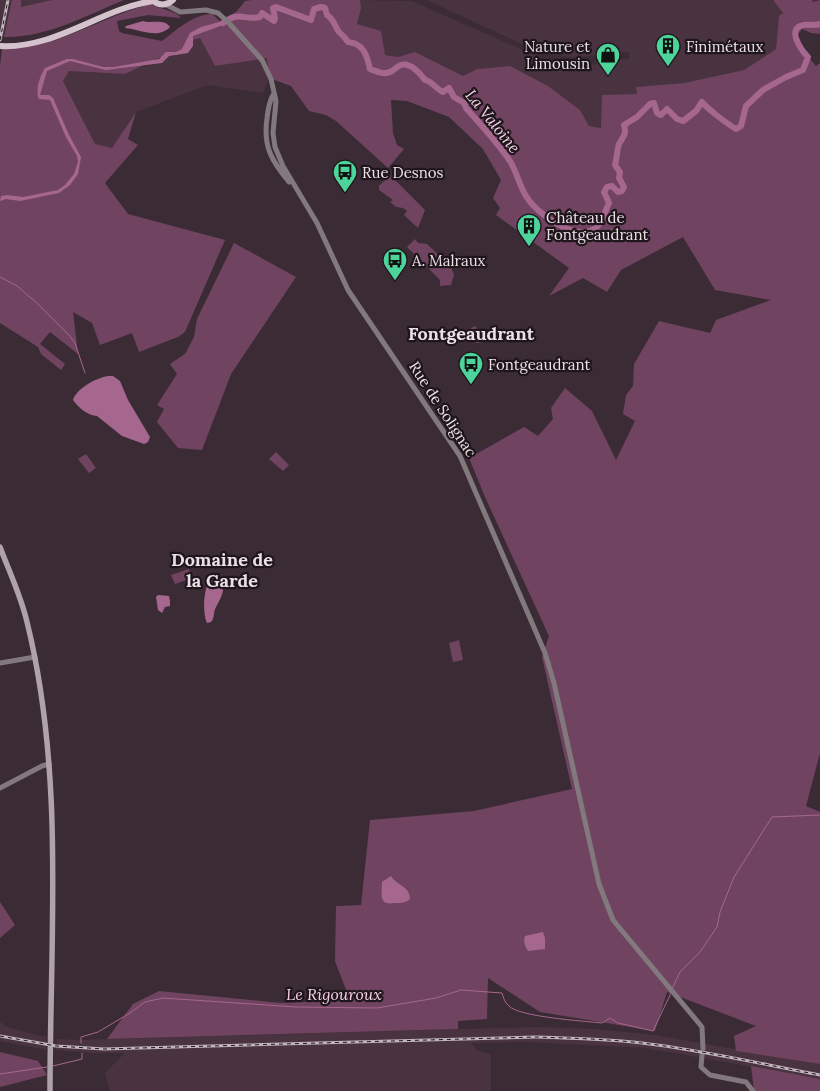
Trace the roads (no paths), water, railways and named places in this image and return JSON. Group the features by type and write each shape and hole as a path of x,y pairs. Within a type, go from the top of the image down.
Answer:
{"main road":[{"path":"0,44 45,37 135,0"},
{"path":"0,44 23,46 45,41 128,7 152,1 156,4 165,4 172,0"},
{"path":"0,547 26,619 35,657 49,764 53,851 50,1091"}],"street":[{"path":"172,0 174,8"},
{"path":"165,4 174,8"},
{"name":"Rue de Solignac","path":"174,8 186,13 206,10 218,12 262,60 271,79 273,95 276,101 272,133 275,147 283,166 317,223 348,290 460,456 545,653 556,692 598,884 613,920 702,1027 701,1068 710,1075 746,1082 754,1091"},
{"path":"0,663 35,657"},
{"path":"0,788 49,764"}],"waterway":[{"name":"La Valoine","path":"223,23 238,16 260,17 262,13 274,21 273,8 276,7 311,20 314,9 325,8 327,15 332,19 337,30 348,42 361,47 364,51 370,69 384,73 390,72 404,64 414,69 425,80 441,91 443,92 449,88 454,97 464,103 466,108 505,154 531,203 548,218 568,229 579,232 589,231 597,227 601,222 609,203 604,192 607,187 612,186 618,192 622,191 624,187 619,178 620,172 615,165 618,146 625,133 624,125 637,117 650,104 654,103 657,113 661,115 667,109 677,119 683,121 696,111 702,102 736,129 741,126 746,106 763,90 803,70 808,57 797,40 796,30 804,25 820,24"},
{"path":"0,277 17,286 69,335 75,343 85,373"},
{"name":"Le Rigouroux","path":"672,989 680,972 700,952 717,927 720,912 734,877 772,817 820,815"},
{"name":"Le Rigouroux","path":"81,1043 81,1037 98,1032 145,1002 163,998 296,1007 377,1008 436,998 461,990 502,993 505,1002 509,1006 525,1013 602,1023 610,1018 618,1023 653,1031 671,993"},
{"name":"Le Rigouroux","path":"53,1066 82,1059 82,1053"},
{"name":"Le Rigouroux","path":"0,1074 47,1067"}],"railway":[{"path":"0,40 8,0"},
{"path":"0,1036 56,1046 104,1049 535,1037 588,1039 687,1049 820,1075"}],"place":[{"name":"Finimétaux","path":"668,67"},
{"name":"Nature et Limousin","path":"608,76"},
{"name":"Rue Desnos","path":"345,193"},
{"name":"Château de Fontgeaudrant","path":"529,247"},
{"name":"A. Malraux","path":"395,281"},
{"name":"Fontgeaudrant","path":"471,385"}],"district":[{"name":"Fontgeaudrant","path":"471,333"},
{"name":"Domaine de la Garde","path":"222,569"}]}
